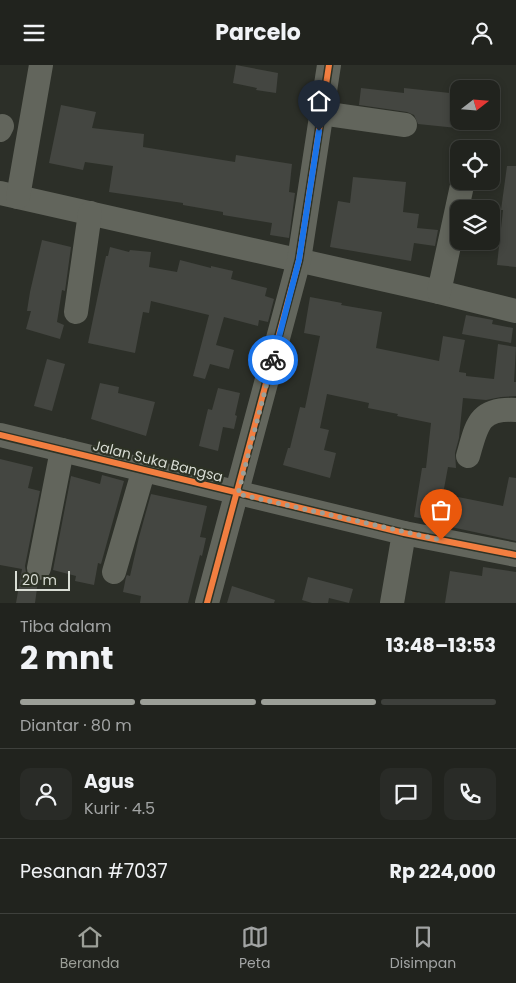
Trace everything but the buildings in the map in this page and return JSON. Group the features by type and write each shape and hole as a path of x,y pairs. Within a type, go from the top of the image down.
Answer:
{"street":[{"path":"41,65 9,195 516,311"},
{"path":"207,603 238,494 299,260 328,65"},
{"path":"321,113 405,125"},
{"path":"439,292 461,190"},
{"path":"76,312 90,213"},
{"path":"468,456 477,427 488,413 501,409 516,410"},
{"name":"Jalan Suka Bangsa","path":"0,435 404,533 516,555"},
{"path":"39,568 62,450"},
{"path":"114,572 144,469"},
{"path":"392,603 404,533"}],"cycle path":[{"path":"207,603 299,260 329,65"},
{"path":"0,435 404,533 516,555"}],"way so far":[{"path":"273,360 238,494 441,540"}],"route":[{"path":"273,360 299,260 319,131"}]}
